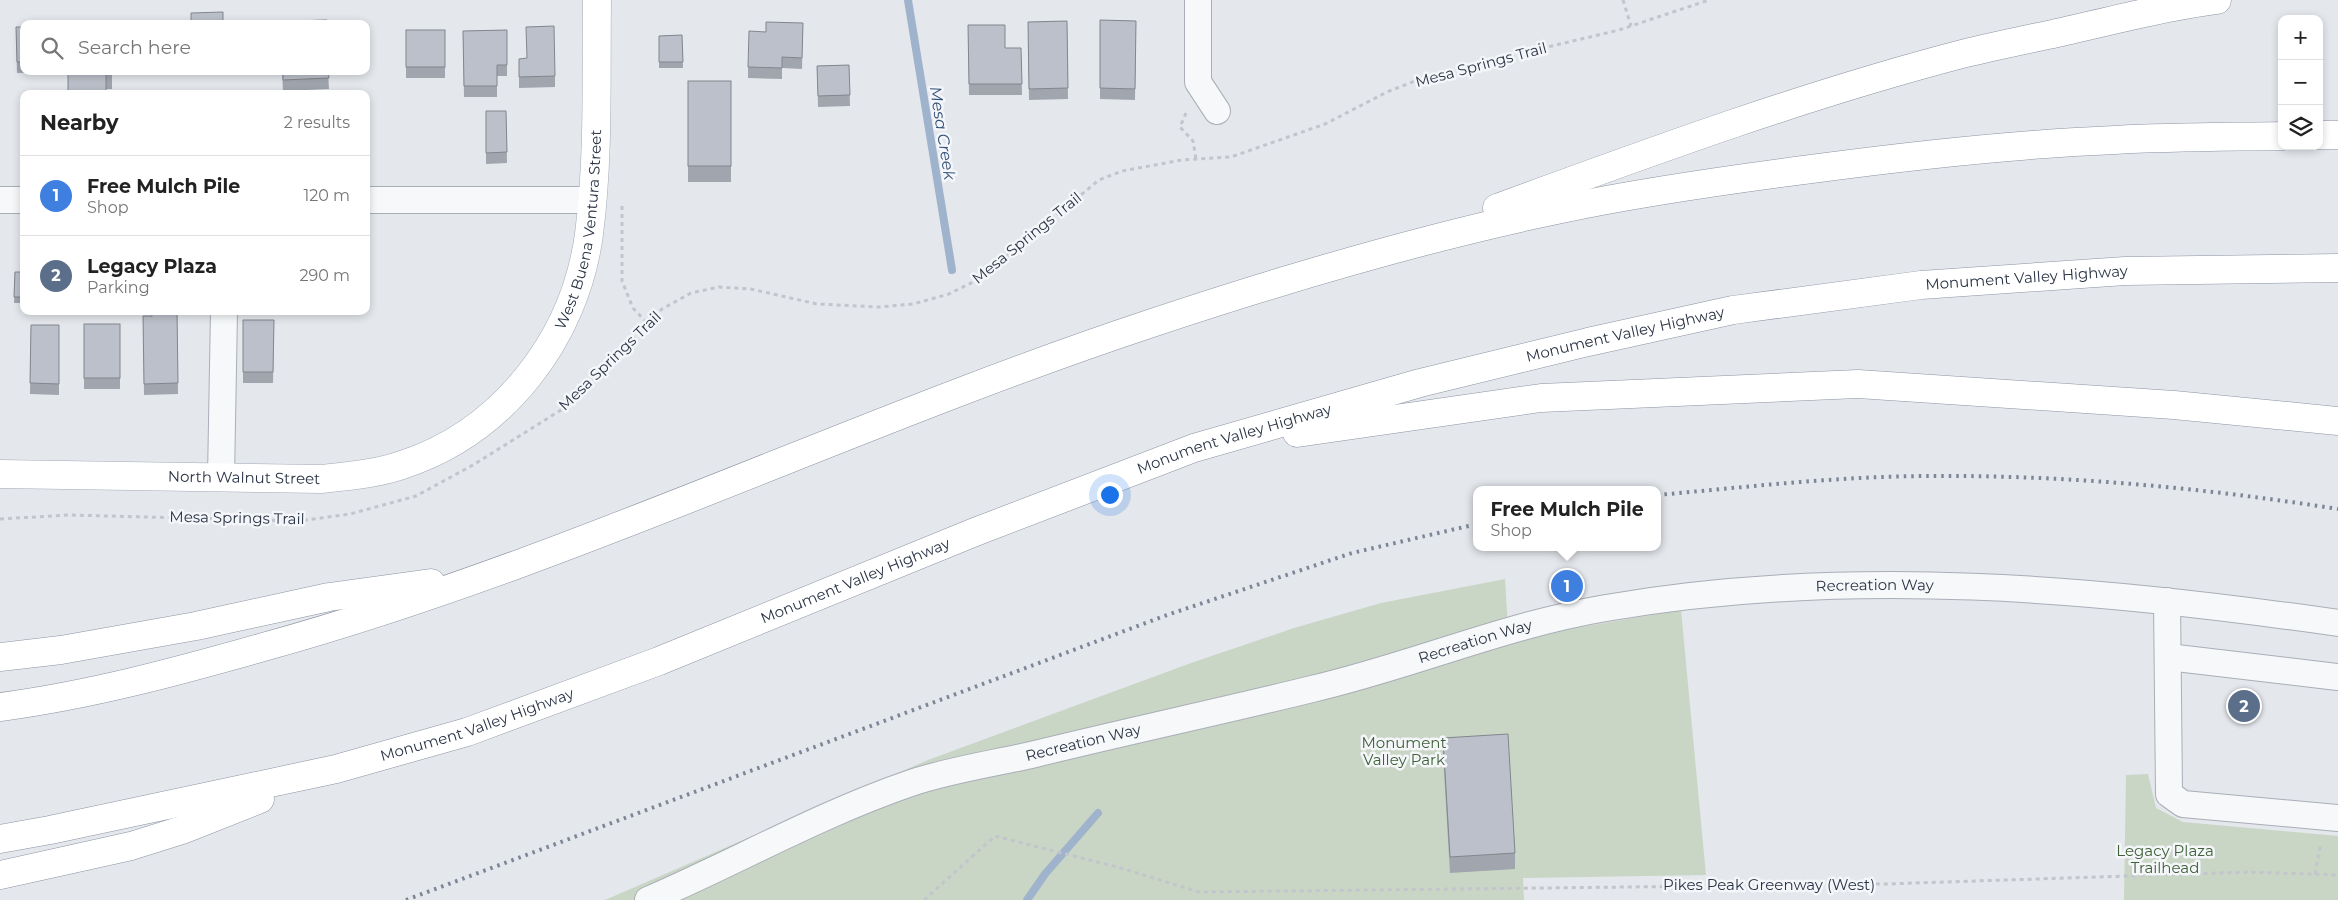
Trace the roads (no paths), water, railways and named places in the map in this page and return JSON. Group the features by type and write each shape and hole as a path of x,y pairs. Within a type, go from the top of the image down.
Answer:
{"main road":[{"name":"West Buena Ventura Street","path":"477,427 510,398 539,365 562,325 578,281 589,236 592,197 597,0"},
{"path":"1364,257 1594,172 1803,102 1906,70 1963,54 2115,20 2217,0"},
{"path":"2323,135 2338,135"},
{"path":"0,707 40,702 160,676 350,623 499,573 920,407 1147,324 1364,257 1464,230 1564,208 1708,182 1907,156 2111,140 2278,136"},
{"name":"Monument Valley Highway","path":"0,839 336,769 468,732 658,661 975,532 1194,448 1420,383 1588,342 1733,310 1950,283 2125,271 2338,268"},
{"path":"1194,448 1540,398 1858,384 2174,405 2338,421"},
{"name":"North Walnut Street","path":"0,474 321,480 366,474 402,465 443,448 477,427"},
{"path":"0,657 61,650 186,628 329,597 499,573"},
{"path":"0,874 130,846 182,830 336,769"}],"street":[{"path":"1198,0 1198,82 1217,111"},
{"path":"370,200 592,197"},
{"path":"0,200 20,200"},
{"path":"222,478 224,315"},
{"name":"Recreation Way","path":"648,900 818,820 916,781 1351,680 1513,628 1561,616 1610,607 1694,596 1787,589 1893,585 1977,586 2167,601 2338,623"},
{"path":"2167,601 2169,794 2183,804 2332,818"},
{"path":"2168,657 2338,677"}],"waterway":[{"name":"Mesa Creek","path":"908,0 952,270"},
{"name":"Mesa Creek","path":"1027,900 1045,874 1098,813"}],"railway":[{"path":"1661,495 1863,478 1983,476 2136,484 2338,509"},
{"path":"406,900 1167,615 1352,553 1473,525"}],"place":[{"name":"Free Mulch Pile","path":"1567,586"},
{"name":"Legacy Plaza","path":"2244,706"}],"park label":[{"name":"Monument Valley Park","path":"1404,752"},
{"name":"Legacy Plaza Trailhead","path":"2165,860"}]}
